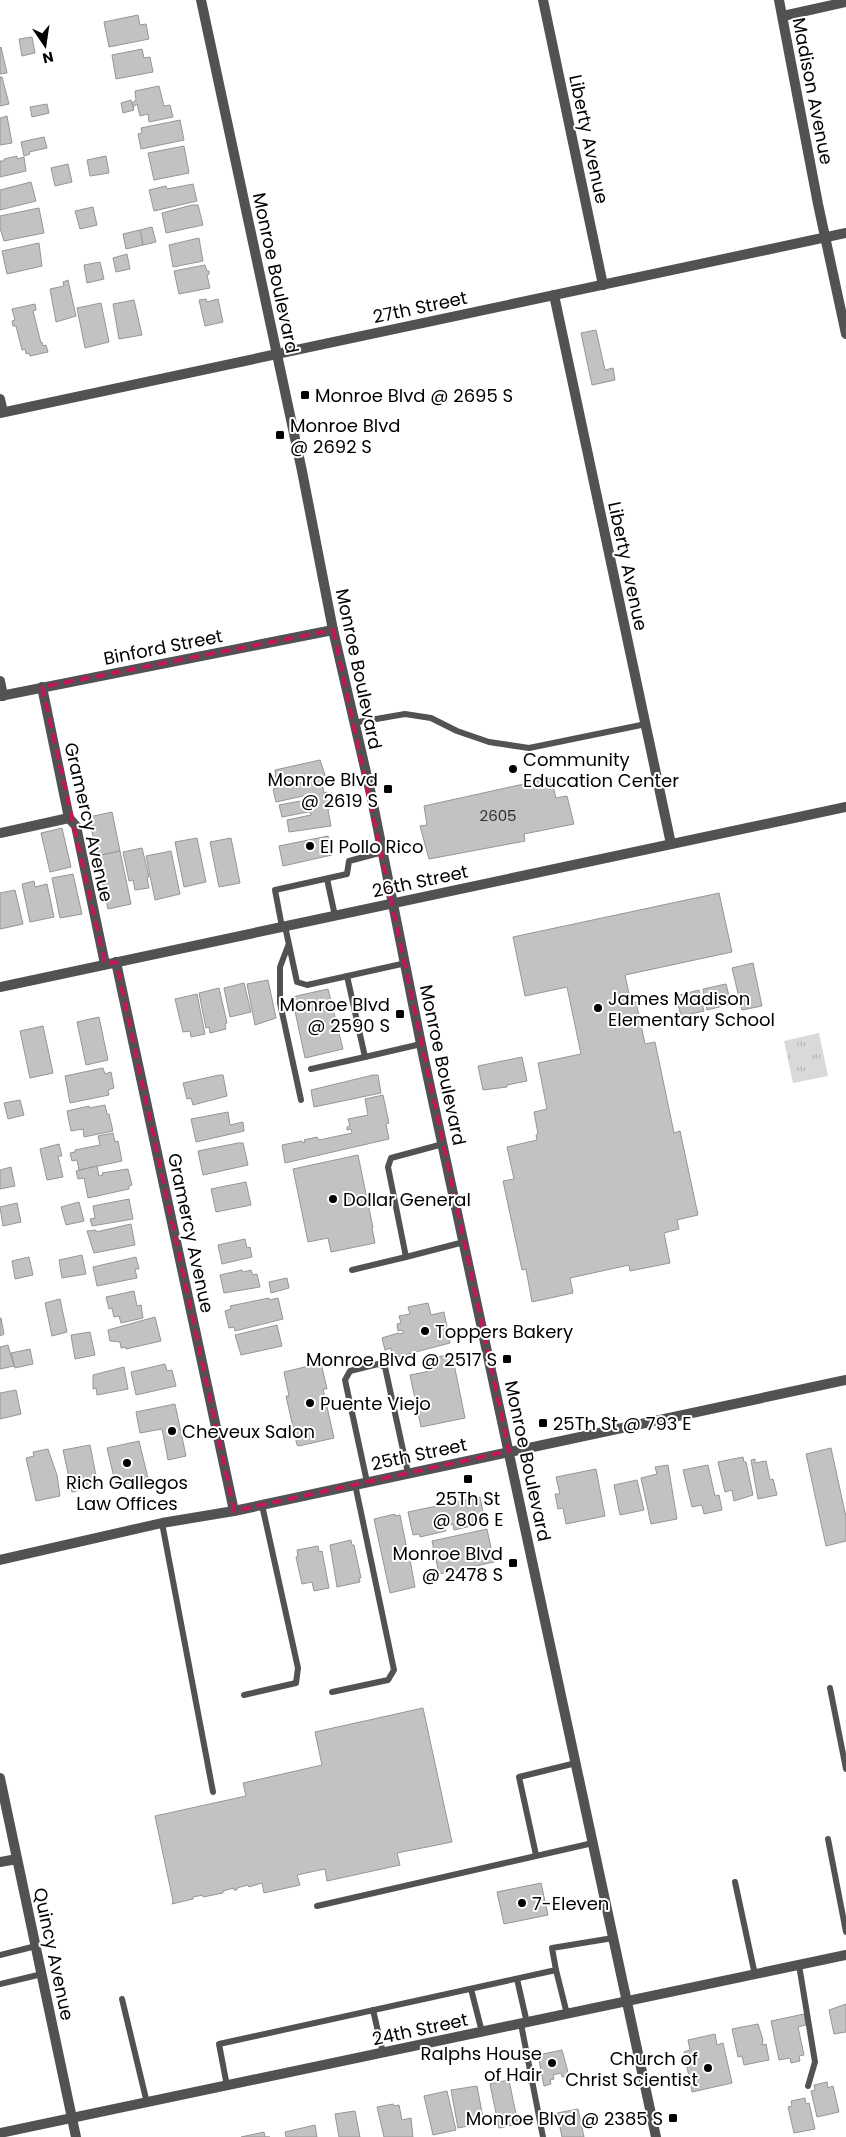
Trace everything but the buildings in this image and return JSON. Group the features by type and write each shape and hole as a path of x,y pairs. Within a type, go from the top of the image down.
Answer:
{"street":[{"name":"Monroe Boulevard","path":"201,0 277,354 333,630 394,903 421,1044 656,2137"},
{"name":"Liberty Avenue","path":"543,0 604,285"},
{"name":"Madison Avenue","path":"779,0 846,334"},
{"path":"783,16 846,2"},
{"name":"27th Street","path":"2,413 846,233"},
{"name":"Liberty Avenue","path":"554,296 671,844"},
{"path":"0,399 2,413"},
{"name":"Binford Street","path":"2,696 333,630"},
{"path":"0,681 2,696"},
{"name":"Gramercy Avenue","path":"42,687 69,818 76,826 111,963 234,1511"},
{"name":"26th Street","path":"0,987 846,807"},
{"path":"0,833 69,818"},
{"name":"25th Street","path":"0,1560 162,1523 234,1511 846,1380"},
{"name":"Quincy Avenue","path":"0,1778 76,2137"},
{"path":"0,1862 17,1859"},
{"name":"24th Street","path":"0,2134 846,1955"}],"lane":[{"path":"354,723 405,714 432,718 489,742 529,748 646,724"},
{"path":"383,852 349,861 348,874 275,890 297,982 307,985 406,963"},
{"path":"327,878 335,916"},
{"path":"289,945 280,967 280,1003 301,1100"},
{"path":"347,976 365,1057"},
{"path":"311,1069 421,1044"},
{"path":"406,1257 388,1167 391,1158 443,1144"},
{"path":"352,1270 464,1242"},
{"path":"367,1482 345,1380 350,1371 378,1364 385,1368 408,1473"},
{"path":"332,1692 388,1680 394,1670 355,1484"},
{"path":"244,1695 296,1683 298,1668 262,1505"},
{"path":"162,1523 213,1792"},
{"path":"830,1688 846,1768"},
{"path":"536,1855 519,1777 576,1763"},
{"path":"828,1840 846,1932"},
{"path":"318,1906 593,1843"},
{"path":"735,1882 755,1975"},
{"path":"566,2014 552,1948 614,1938"},
{"path":"0,1955 36,1946"},
{"path":"799,1966 815,2062 808,2086"},
{"path":"227,2086 219,2044 556,1970"},
{"path":"0,1984 42,1974"},
{"path":"516,1979 543,2137"},
{"path":"471,1989 482,2032"},
{"path":"122,1999 147,2103"},
{"path":"373,2010 383,2053"}],"highlighted area":[{"path":"333,630 509,1451 234,1511 116,962 105,964 42,687"}],"green space":[{"path":"819,1033 828,1076 793,1083 784,1041"}],"place":[{"name":"Monroe Blvd @ 2695 S","path":"305,395"},
{"name":"Monroe Blvd @ 2692 S","path":"280,435"},
{"name":"Community Education Center","path":"513,769"},
{"name":"Monroe Blvd @ 2619 S","path":"388,789"},
{"name":"El Pollo Rico","path":"310,846"},
{"name":"James Madison Elementary School","path":"598,1008"},
{"name":"Monroe Blvd @ 2590 S","path":"400,1014"},
{"name":"Dollar General","path":"333,1199"},
{"name":"Toppers Bakery","path":"425,1331"},
{"name":"Monroe Blvd @ 2517 S","path":"507,1359"},
{"name":"Puente Viejo","path":"310,1403"},
{"name":"25Th St @ 793 E","path":"543,1423"},
{"name":"Cheveux Salon","path":"172,1431"},
{"name":"Rich Gallegos Law Offices","path":"127,1463"},
{"name":"25Th St @ 806 E","path":"468,1479"},
{"name":"Monroe Blvd @ 2478 S","path":"513,1563"},
{"name":"7-Eleven","path":"522,1903"},
{"name":"Ralphs House of Hair","path":"552,2063"},
{"name":"Church of Christ Scientist","path":"708,2068"},
{"name":"Monroe Blvd @ 2385 S","path":"673,2118"}]}
